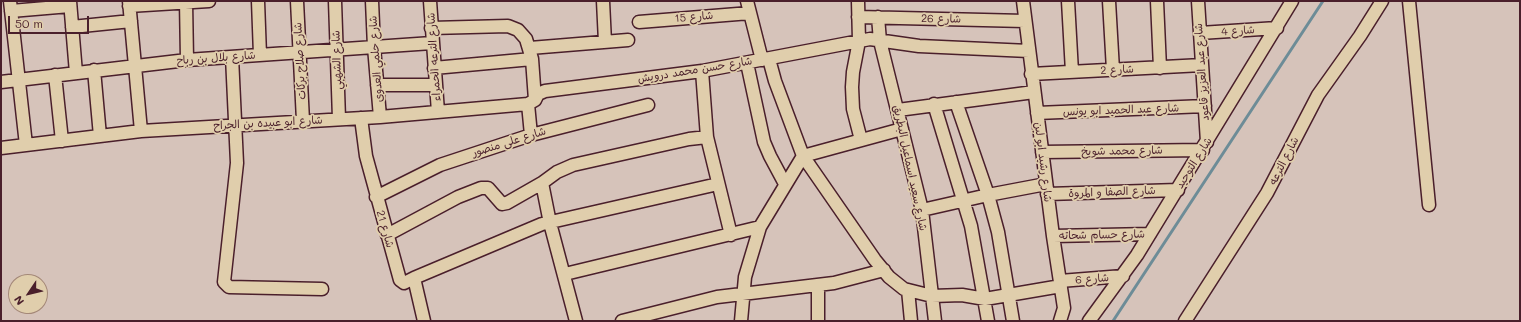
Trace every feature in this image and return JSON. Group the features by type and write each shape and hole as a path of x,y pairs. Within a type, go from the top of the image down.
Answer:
{"street":[{"path":"141,131 129,3 209,1"},
{"path":"258,1 260,55"},
{"name":"شارع صلاح بركات","path":"297,1 303,121"},
{"name":"شارع الشهبي","path":"335,1 340,119"},
{"name":"شارع حلمي العدوى","path":"372,1 380,117"},
{"name":"شارع الترعه الحمراء","path":"430,1 438,112"},
{"path":"603,1 605,42"},
{"path":"858,1 859,41 853,72 852,87 854,109 861,140"},
{"name":"شارع رشيد ابو لبن","path":"1023,1 1036,113 1064,308 1060,321"},
{"path":"1068,1 1072,72"},
{"path":"1109,1 1113,70"},
{"path":"1157,1 1160,68"},
{"name":"شارع عبد العزيز قاعود","path":"1198,1 1205,106 1205,146"},
{"name":"شارع التوحيد","path":"1089,321 1123,276 1178,190 1292,1"},
{"name":"شارع الترعه","path":"1185,321 1267,193 1318,95 1382,1"},
{"path":"1408,1 1429,205"},
{"path":"186,2 188,60"},
{"path":"26,145 11,6 70,4 76,73"},
{"path":"748,7 765,59 775,81 803,156 884,270 899,285 908,290 911,321"},
{"name":"شارع 15","path":"639,22 748,7"},
{"name":"شارع 26","path":"858,17 1025,21"},
{"name":"شارع سعيد اسماعيل البطريق","path":"878,17 880,40 922,210 935,321"},
{"path":"72,27 131,21"},
{"path":"431,28 508,26 518,30 522,34 531,53 531,134"},
{"name":"شارع 4","path":"1200,34 1277,28"},
{"name":"شارع حسن محمد درويش","path":"531,102 538,94 545,91 702,71 870,39 919,46 1028,51"},
{"path":"434,68 605,42 628,40"},
{"name":"شارع بلال بن رباح","path":"1,82 135,65 188,60 432,43"},
{"path":"232,57 237,163 224,282 229,286 322,289"},
{"path":"747,63 764,142 785,184"},
{"name":"شارع 2","path":"1032,74 1202,65"},
{"path":"94,70 100,136"},
{"path":"702,71 706,137 732,235"},
{"path":"55,75 62,140"},
{"path":"377,85 436,85"},
{"path":"898,110 934,104 1034,92"},
{"name":"شارع ابو عبيده بن الجراح","path":"1,148 141,131 380,117 531,102"},
{"path":"956,102 988,195 998,232 1013,321"},
{"path":"934,104 964,201 976,246 988,321"},
{"name":"شارع على منصور","path":"376,197 440,164 531,134 648,105"},
{"name":"شارع عبد الحميد ابو يونس","path":"1036,113 1205,106"},
{"name":"شارع 21","path":"361,118 366,156 376,197 401,281 404,283 414,278"},
{"path":"741,321 745,277 760,227 803,156 902,129"},
{"path":"387,235 458,197 481,188 488,188 502,204 507,203 542,183 557,172 573,165 689,139 706,137"},
{"name":"شارع محمد شويخ","path":"1042,152 1205,146"},
{"path":"542,183 550,222 565,274 576,321"},
{"path":"424,321 414,278 542,224 718,184"},
{"name":"شارع الصفا و المروة","path":"922,210 988,195 1047,189 1178,190"},
{"path":"565,274 732,235 760,227"},
{"name":"شارع حسام شحاته","path":"1053,236 1150,234"},
{"path":"622,321 688,303 743,294 818,285 884,270"},
{"name":"شارع 6","path":"908,290 932,296 962,295 985,299 1060,284 1123,276"},
{"path":"818,285 818,321"}],"waterway":[{"path":"1113,321 1323,1"}]}
